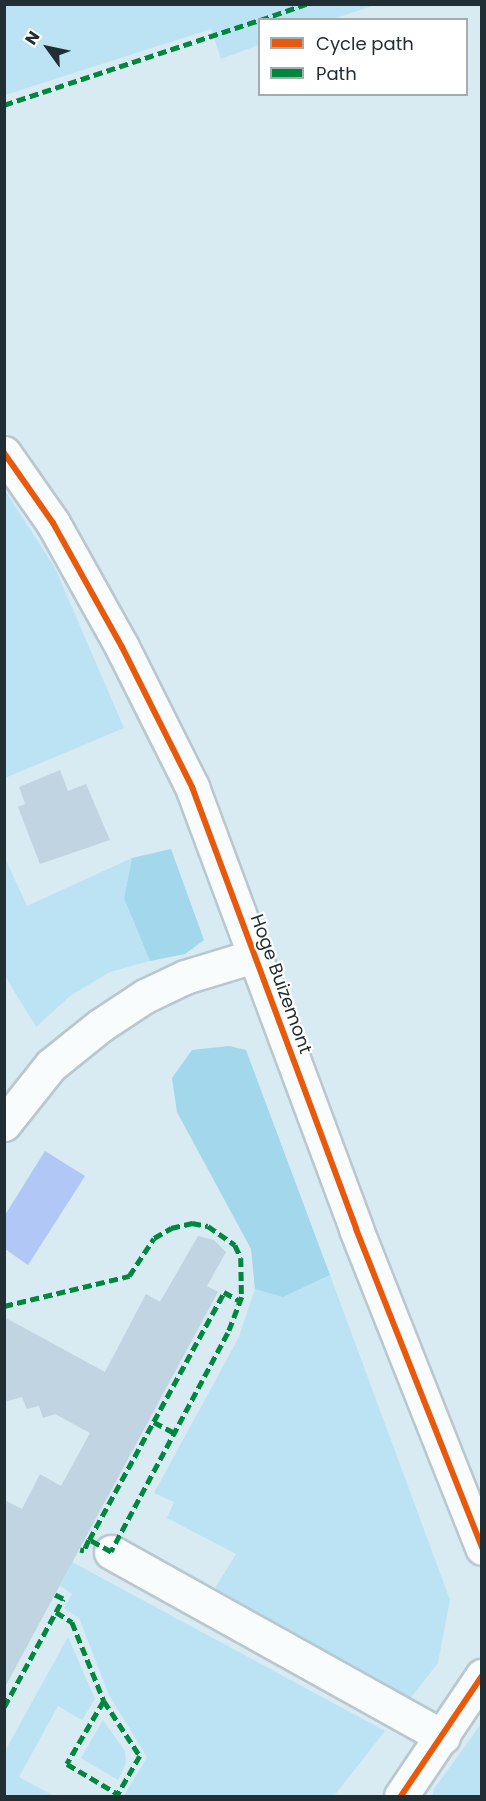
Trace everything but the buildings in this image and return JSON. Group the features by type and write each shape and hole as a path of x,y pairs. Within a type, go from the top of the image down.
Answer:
{"street":[{"name":"Hoge Buizemont","path":"4,453 53,523 192,788 254,956 482,1548"},
{"path":"4,1124 51,1065 101,1025 145,996 185,978 254,956"},
{"path":"111,1552 443,1737"},
{"path":"402,1797 482,1676"}],"shaded area":[{"path":"5,4 375,4 336,18 258,18 258,45 221,59 211,29 5,95"},
{"path":"4,489 55,568 124,728 5,778"},
{"path":"171,849 204,940 185,954 150,961 124,898 132,858"},
{"path":"4,856 27,906 132,858 124,898 150,961 110,972 70,996 36,1027 5,976"},
{"path":"229,1046 246,1050 330,1275 283,1297 255,1289 251,1249 177,1112 172,1078 192,1050"},
{"path":"45,1151 85,1176 28,1265 5,1249 5,1215"},
{"path":"330,1275 450,1600 438,1663 409,1700 215,1588 236,1554 167,1518 174,1502 154,1493 238,1339 255,1289 283,1297"},
{"path":"72,1562 385,1731 334,1796 124,1796 147,1757 109,1695 79,1618 64,1608 72,1594 60,1586"},
{"path":"68,1637 95,1699 82,1720 58,1706 19,1777 54,1796 5,1796 5,1751"},
{"path":"103,1720 125,1751 126,1763 118,1780 81,1758"},
{"path":"481,1724 481,1796 432,1796 434,1789"}],"marked path":[{"path":"266,18 306,4"},
{"path":"4,105 258,21"},
{"path":"4,1306 129,1276 154,1238 171,1228 192,1223 208,1226 235,1245 241,1258 242,1297 228,1333 111,1552 89,1540 84,1551 80,1550"},
{"path":"89,1540 224,1292 240,1301"},
{"path":"154,1422 175,1433"},
{"path":"4,1707 63,1599 55,1595"},
{"path":"56,1612 72,1622 104,1701 140,1756 117,1796"},
{"path":"104,1701 67,1764 118,1794"}],"cycle path":[{"path":"4,453 53,523 122,647 192,787 356,1229 482,1548"},
{"path":"401,1796 482,1676"}]}
